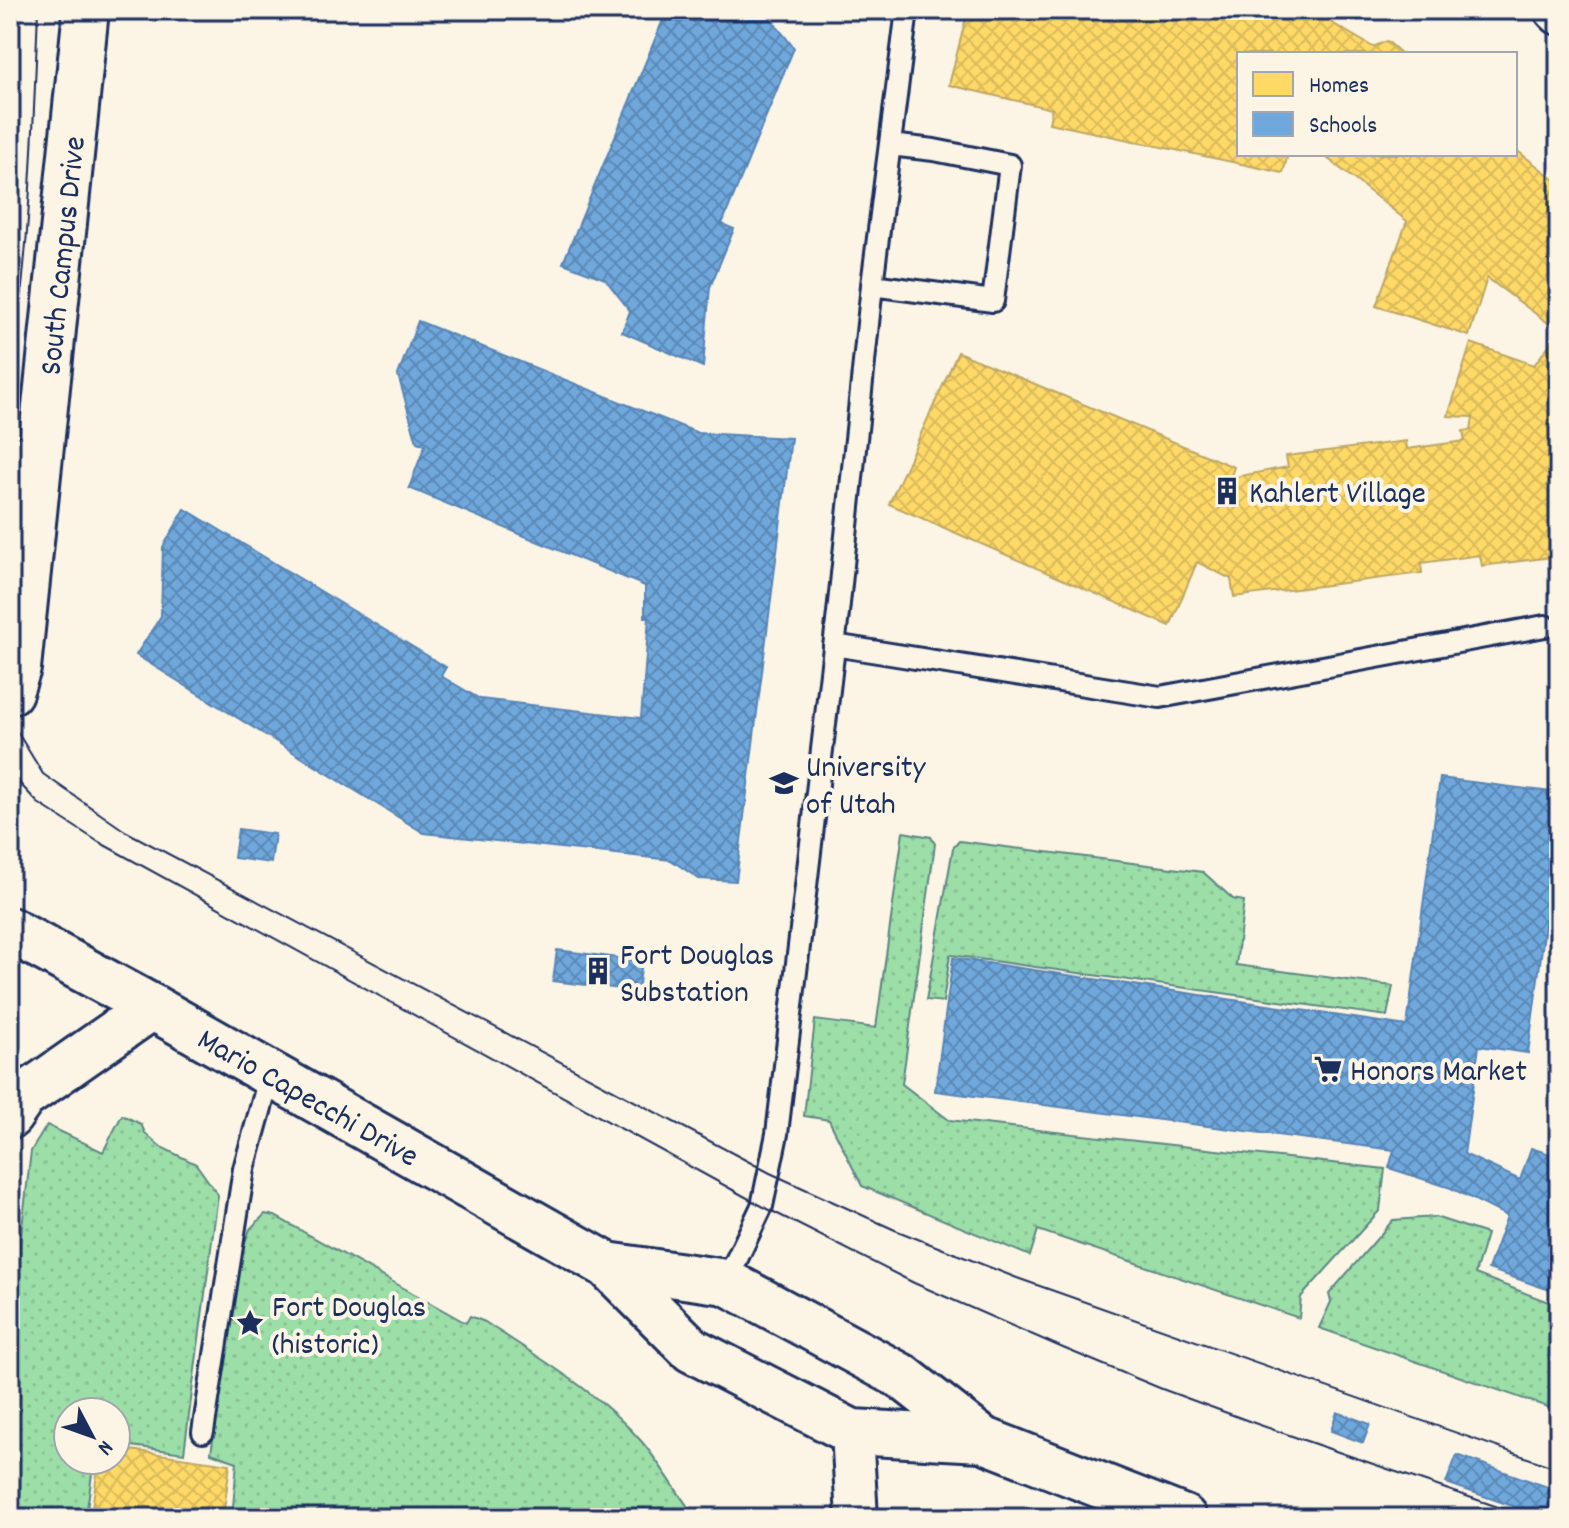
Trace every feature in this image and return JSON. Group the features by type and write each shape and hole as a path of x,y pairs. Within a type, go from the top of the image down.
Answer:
{"main road":[{"name":"South Campus Drive","path":"10,692 18,668 86,10"},
{"name":"Mario Capecchi Drive","path":"10,930 607,1265 692,1350 852,1432 982,1439"},
{"path":"10,1116 23,1097 152,1007"},
{"name":"Mario Capecchi Drive","path":"607,1265 726,1282 903,1377 982,1439 1171,1516"}],"street":[{"path":"852,1432 857,1518"}],"lane":[{"path":"726,1282 762,1206 777,1134 872,285 907,10"},
{"path":"872,285 993,301 1010,165 890,145"},
{"path":"834,645 1160,697 1545,626"},
{"path":"203,1432 244,1169 270,1075"}],"green space":[{"path":"903,832 931,837 935,844 902,1084 949,1120 1385,1169 1380,1210 1301,1297 1299,1318 1038,1230 1030,1256 862,1186 829,1120 804,1116 815,1020 876,1028"},
{"path":"959,841 1203,872 1233,899 1244,901 1236,965 1393,986 1387,1016 950,955 943,1002 926,1000 953,848"},
{"path":"122,1115 141,1124 145,1133 161,1147 196,1164 218,1195 184,1453 132,1446 132,1396 52,1396 52,1476 92,1476 86,1516 96,1518 10,1518 10,1317 31,1151 47,1125 103,1152"},
{"path":"265,1214 275,1216 466,1323 470,1316 485,1322 568,1377 607,1407 642,1442 696,1518 232,1518 237,1462 211,1453 240,1256 250,1229"},
{"path":"1435,1217 1487,1234 1475,1274 1559,1306 1559,1411 1319,1328 1331,1302 1329,1294 1393,1220"}],"building: Homes":[{"path":"968,10 1322,10 1322,17 1373,47 1387,41 1400,52 1237,52 1237,156 1287,156 1283,173 1049,123 1052,109 949,85"},
{"path":"1517,151 1559,183 1559,331 1487,278 1469,336 1376,306 1407,221 1325,156 1517,156"},
{"name":"Kahlert Village","path":"1559,332 1559,556 1482,566 1480,555 1421,563 1422,573 1234,597 1231,579 1197,562 1170,626 889,504 958,352 1234,467 1230,478 1288,467 1286,456 1406,441 1407,449 1465,441 1463,431 1471,430 1473,417 1448,416 1471,343 1534,365"},
{"path":"132,1450 230,1464 223,1518 117,1518 91,1515 97,1476 132,1476"}],"building: Schools":[{"path":"667,10 764,10 794,48 722,224 734,229 710,287 703,367 622,332 630,311 605,279 563,263"},
{"path":"418,321 698,433 791,438 736,881 699,879 671,860 424,833 136,655 161,616 163,547 185,509 446,667 441,676 480,699 641,718 649,617 645,617 645,586 409,488 425,445 417,442 398,375"},
{"path":"1440,778 1559,793 1559,821 1528,1053 1479,1046 1464,1154 1520,1180 1531,1148 1559,1157 1559,1293 1488,1269 1507,1216 1451,1188 1389,1168 1394,1150 935,1091 953,958 1407,1026"},
{"path":"238,829 275,834 271,863 234,858"},
{"name":"Fort Douglas Substation","path":"557,950 642,961 638,991 553,981"},
{"path":"1337,1412 1370,1424 1363,1443 1331,1431"},
{"path":"1457,1455 1559,1491 1557,1518 1547,1518 1446,1483"}],"tram line":[{"path":"10,377 26,240 38,10"},
{"path":"10,720 43,774 125,831 770,1173 895,1230 1017,1278 1559,1469"},
{"path":"10,773 38,803 97,841 762,1206 914,1283 1162,1389 1530,1518"}],"place":[{"name":"Kahlert Village","path":"1227,491"},
{"name":"University of Utah","path":"784,783"},
{"name":"Fort Douglas Substation","path":"598,971"},
{"name":"Honors Market","path":"1328,1069"},
{"name":"Fort Douglas (historic)","path":"250,1323"}]}
